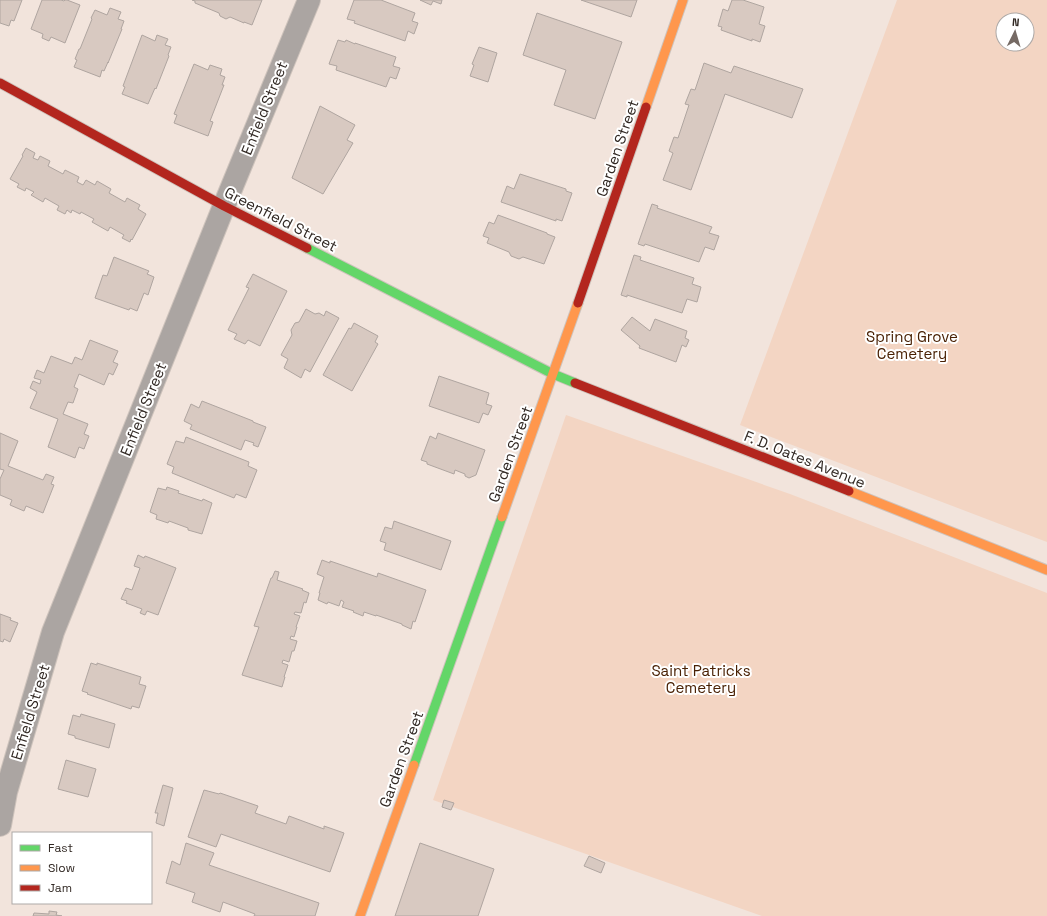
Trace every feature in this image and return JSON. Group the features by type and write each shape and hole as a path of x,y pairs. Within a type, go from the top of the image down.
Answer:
{"street":[{"name":"Enfield Street","path":"0,825 6,792 53,632 224,206 309,0"},
{"name":"Garden Street","path":"360,916 554,374 683,0"},
{"name":"Greenfield Street","path":"0,83 224,206 554,374"},
{"name":"F. D. Oates Avenue","path":"554,374 1047,570"}],"green space":[{"name":"Spring Grove Cemetery","path":"897,0 1047,0 1047,542 740,425"},
{"name":"Saint Patricks Cemetery","path":"566,415 790,494 1047,593 1047,916 762,916 433,800"}],"building":[{"path":"0,0 22,0 14,21 11,20 9,26 0,23"},
{"path":"42,0 67,0 80,5 65,43 51,37 49,41 42,38 43,34 31,29"},
{"path":"192,0 262,0 252,25 230,17 226,19 220,16 219,13 195,3 195,1"},
{"path":"354,0 381,0 415,13 412,21 418,23 414,34 408,31 405,41 354,23 355,21 347,19"},
{"path":"420,0 442,0 441,4 433,1 431,5"},
{"path":"581,0 637,0 631,17"},
{"path":"732,0 743,0 764,7 759,24 765,26 760,42 752,39 752,41 721,30 722,27 718,26 723,9 728,11"},
{"path":"110,8 121,12 118,19 124,21 108,63 104,71 102,70 100,77 74,67 77,60 75,59 95,10 107,15"},
{"path":"537,13 622,42 595,119 554,105 566,70 523,55"},
{"path":"142,35 155,41 157,35 168,39 165,45 171,47 156,89 155,88 148,104 122,94 125,87 123,86"},
{"path":"338,40 345,42 346,40 396,57 393,66 400,68 396,79 390,77 386,87 336,70 337,66 329,64"},
{"path":"479,47 497,53 488,82 470,76 474,65 472,64"},
{"path":"704,63 731,73 734,66 803,89 792,118 725,94 691,190 663,180 673,153 669,151 674,137 678,138 689,105 685,104 691,89 695,90"},
{"path":"194,64 208,70 210,65 222,69 220,75 225,77 222,85 224,85 210,121 213,122 208,136 174,123 177,115 174,114"},
{"path":"320,106 355,125 347,140 353,143 323,194 292,178"},
{"path":"26,148 35,153 33,158 38,160 40,156 50,161 48,166 63,174 65,170 79,177 77,182 83,185 86,180 95,185 97,181 111,189 109,193 125,202 127,198 140,205 138,209 146,214 132,240 131,239 130,242 122,238 124,235 110,227 108,231 92,222 94,219 81,212 80,214 72,210 71,213 67,210 65,214 57,210 59,206 45,198 43,202 31,195 34,192 26,188 25,191 17,187 19,184 10,179"},
{"path":"520,174 566,189 566,191 572,193 562,221 556,219 556,221 501,202 507,186 514,189"},
{"path":"652,204 658,206 657,208 712,227 709,233 719,236 714,250 705,247 699,262 645,244 644,246 638,244"},
{"path":"498,215 555,237 544,264 523,257 519,259 511,256 509,252 487,243 489,238 483,236 489,222 494,224"},
{"path":"634,255 641,257 640,260 694,278 692,284 701,287 697,302 687,299 682,313 627,295 627,297 621,295"},
{"path":"114,257 149,271 147,274 154,277 148,295 144,293 137,311 130,308 129,310 95,298 103,275 107,276"},
{"path":"253,274 287,291 260,346 248,340 245,344 234,339 237,334 228,330 249,288 246,287"},
{"path":"306,309 315,314 319,313 324,316 326,311 339,318 310,372 305,369 301,378 284,368 288,359 281,355 292,335 291,330 295,323 299,322"},
{"path":"632,317 650,331 655,319 687,331 685,338 689,340 686,347 682,345 676,362 639,348 640,346 621,330"},
{"path":"354,323 378,336 375,342 378,344 352,391 323,375 349,328 351,329"},
{"path":"90,340 118,351 113,362 118,364 113,375 109,373 104,385 79,374 74,387 78,389 73,403 68,402 63,414 88,424 84,434 89,436 84,449 79,447 75,458 48,447 58,419 30,408 37,392 30,388 33,381 40,384 41,380 34,378 37,370 44,373 51,356 72,364 75,357 82,360"},
{"path":"439,376 489,393 486,404 492,406 488,415 483,413 479,423 429,406"},
{"path":"202,401 266,427 258,447 253,445 254,443 245,440 241,450 190,429 192,425 184,421 191,404 199,408"},
{"path":"0,433 18,441 8,466 43,480 46,474 54,477 51,484 54,485 43,513 26,506 24,511 10,505 12,500 0,495 0,479 4,470 0,469"},
{"path":"438,433 485,450 476,475 469,478 465,476 465,474 455,470 454,474 427,464 427,462 421,460 430,436 436,439"},
{"path":"186,437 249,462 248,466 257,470 246,498 236,494 234,498 172,473 174,467 167,464 176,441 184,443"},
{"path":"167,487 179,491 178,493 202,501 203,499 212,503 202,534 188,530 188,528 169,521 168,523 156,519 157,515 150,512 158,488 166,490"},
{"path":"394,521 451,541 441,570 384,550 386,543 380,541 385,527 392,529"},
{"path":"138,555 144,558 145,556 176,568 158,615 147,611 145,615 140,613 142,609 126,603 127,601 121,599 126,588 132,590 140,568 134,566"},
{"path":"322,560 330,563 330,561 377,577 378,573 426,590 415,622 413,621 411,629 402,624 376,615 364,612 363,616 353,612 354,611 342,607 344,602 341,600 339,606 328,602 327,604 318,600 324,577 317,574"},
{"path":"275,571 279,572 277,580 303,589 302,590 309,593 306,603 304,602 301,613 295,612 294,614 300,616 294,637 291,636 290,639 297,641 289,662 283,660 282,663 288,665 282,687 242,675 259,627 254,626 271,578"},
{"path":"0,614 11,618 10,620 18,623 10,642 4,639 3,642 0,641"},
{"path":"91,663 97,665 97,663 141,677 139,684 146,686 139,708 132,706 131,709 82,691"},
{"path":"81,714 115,724 109,748 75,738 75,736 68,734 73,715 80,717"},
{"path":"66,760 96,769 88,797 58,789"},
{"path":"163,785 173,788 164,826 156,823 158,813 155,813"},
{"path":"204,790 220,793 258,806 255,813 286,824 289,816 324,829 324,826 344,833 330,872 221,834 216,847 188,837"},
{"path":"444,800 454,803 451,810 442,807"},
{"path":"186,843 214,853 209,865 319,903 315,916 254,916 255,914 223,902 220,912 192,902 195,893 166,883 172,861 180,865"},
{"path":"420,843 494,869 478,916 395,916"},
{"path":"589,856 605,863 601,873 584,866"},
{"path":"49,911 57,912 56,915 62,916 33,916 34,913 49,914"}],"traffic: fast":[{"path":"307,248 553,374 575,383"},
{"path":"414,765 502,517"}],"traffic: slow":[{"path":"646,107 683,0"},
{"path":"502,517 578,303"},
{"path":"849,491 1047,570"},
{"path":"360,916 414,765"}],"traffic: jam":[{"path":"0,83 224,206 307,248"},
{"path":"578,303 646,107"},
{"path":"575,383 849,491"}]}
